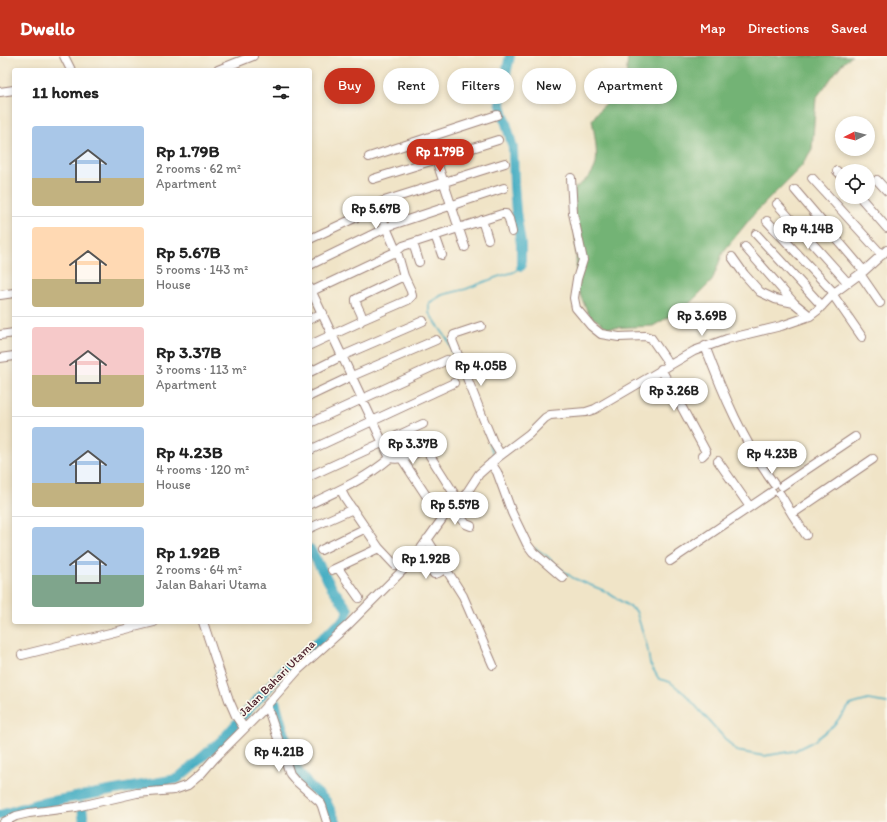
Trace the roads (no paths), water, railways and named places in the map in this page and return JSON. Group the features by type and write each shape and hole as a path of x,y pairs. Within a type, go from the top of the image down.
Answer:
{"street":[{"path":"64,56 70,68"},
{"path":"223,68 253,56"},
{"path":"0,92 12,90"},
{"path":"369,156 497,116"},
{"path":"430,138 450,205 465,247"},
{"path":"374,179 498,140"},
{"path":"381,202 505,163"},
{"path":"571,178 573,213 582,260 578,273 574,298 578,312 590,326 601,334 619,337 645,336 651,338 670,364"},
{"path":"745,247 794,303 810,316 884,253 812,178"},
{"path":"877,180 887,192"},
{"path":"312,264 392,224 504,188"},
{"path":"795,190 862,272 880,303"},
{"path":"777,204 848,283"},
{"path":"866,204 887,228"},
{"path":"312,238 376,209 379,210 401,263 404,276 412,296 401,303 312,344"},
{"path":"312,289 413,242 504,213 508,219 512,232"},
{"path":"482,220 488,239"},
{"path":"767,221 834,294 862,337"},
{"path":"756,234 822,306"},
{"path":"435,235 442,255"},
{"path":"413,242 419,262"},
{"path":"732,257 744,274 760,292 775,299 794,303"},
{"path":"362,320 362,315 356,303 356,299 404,276"},
{"path":"0,295 12,293"},
{"path":"312,294 323,313 390,458"},
{"path":"312,318 323,313"},
{"name":"Jalan Bahari Utama","path":"4,822 29,812 69,808 127,795 174,790 185,786 197,778 266,706 298,670 348,625 403,570 445,515 466,494 474,481 495,460 529,434 547,416 586,412 595,409 694,350 781,326 810,316"},
{"path":"312,371 422,320"},
{"path":"481,326 454,335 452,336 452,340 493,442 497,472 512,513 527,544 533,552 563,578"},
{"path":"0,335 12,333"},
{"path":"312,395 436,340"},
{"path":"705,346 721,390 761,467 777,489 806,535"},
{"path":"0,358 12,356"},
{"path":"312,422 363,400 447,360"},
{"path":"661,369 706,452 702,456"},
{"path":"312,449 454,383"},
{"path":"312,475 423,424"},
{"path":"670,561 855,437"},
{"path":"312,503 341,490 382,465 390,458 402,458 429,447 455,495"},
{"path":"402,458 437,512"},
{"path":"792,514 873,459"},
{"path":"718,461 750,507"},
{"path":"341,490 380,548 395,565"},
{"path":"453,507 466,524 471,526"},
{"path":"312,527 353,509"},
{"path":"321,550 366,528"},
{"path":"427,539 462,596 493,665"},
{"path":"359,598 335,569 380,548"},
{"path":"418,552 434,574 446,568"},
{"path":"22,655 146,624"},
{"path":"204,624 229,700 236,716 244,728"},
{"path":"266,706 275,726 290,774 320,802 327,822"}],"waterway":[{"path":"510,56 500,101 513,148 514,185 521,244 521,266"},
{"path":"474,406 460,375 448,340 429,313 429,303 442,295 466,289 514,272 521,266"},
{"path":"489,443 494,456"},
{"path":"535,548 573,578 605,591 636,611 647,646 650,664 659,679 670,682 685,694 736,751 764,756 794,751 814,741 833,726 850,705 868,700 887,703"},
{"path":"240,719 284,670 345,619 348,610 331,586 312,553"},
{"path":"275,701 293,764 308,785 326,801 336,822"},
{"path":"0,815 36,804 177,779 222,740 237,723"},
{"path":"82,807 84,822"}]}
